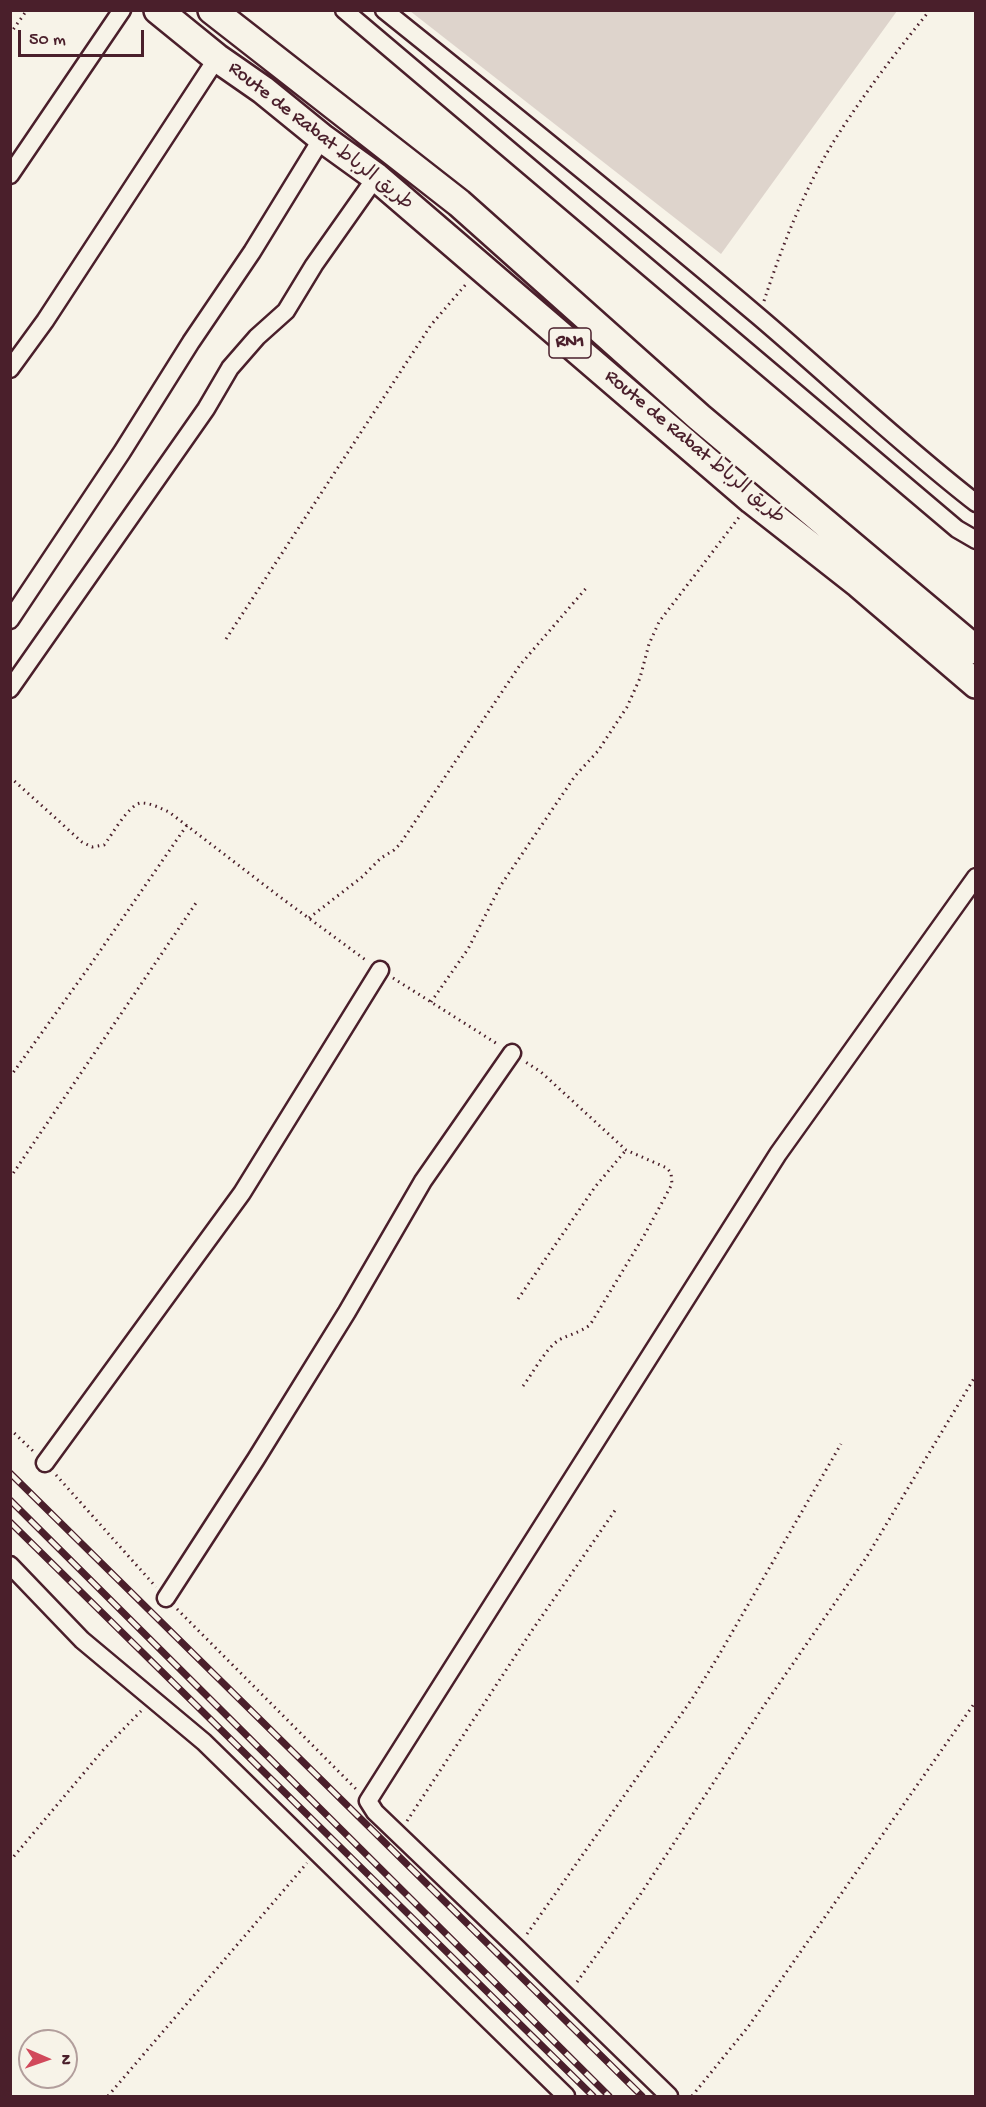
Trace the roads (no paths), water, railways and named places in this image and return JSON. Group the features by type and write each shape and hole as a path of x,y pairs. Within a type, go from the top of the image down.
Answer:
{"highway":[{"name":"Route de Rabat طريق الرباط","path":"158,10 217,58 376,177 752,500 860,584 975,684"},
{"name":"Route de Rabat طريق الرباط","path":"212,10 459,203 699,417 975,650"},
{"path":"217,58 239,31"}],"street":[{"path":"10,175 122,10"},
{"path":"344,10 948,521 975,540"},
{"path":"384,10 563,153 759,317 937,473 975,503"},
{"path":"10,369 51,311 217,58"},
{"path":"10,620 252,252 322,138"},
{"path":"10,689 200,418 230,368 286,311 314,266 376,177"},
{"path":"669,2097 518,1948 375,1812 368,1801 778,1155 975,877"},
{"path":"45,1463 242,1193 380,970"},
{"path":"166,1598 256,1460 423,1181 512,1053"},
{"path":"10,1565 82,1640 204,1742 566,2097"}],"railway":[{"path":"10,1473 642,2096"},
{"path":"10,1500 609,2096"},
{"path":"10,1522 593,2096"}]}
